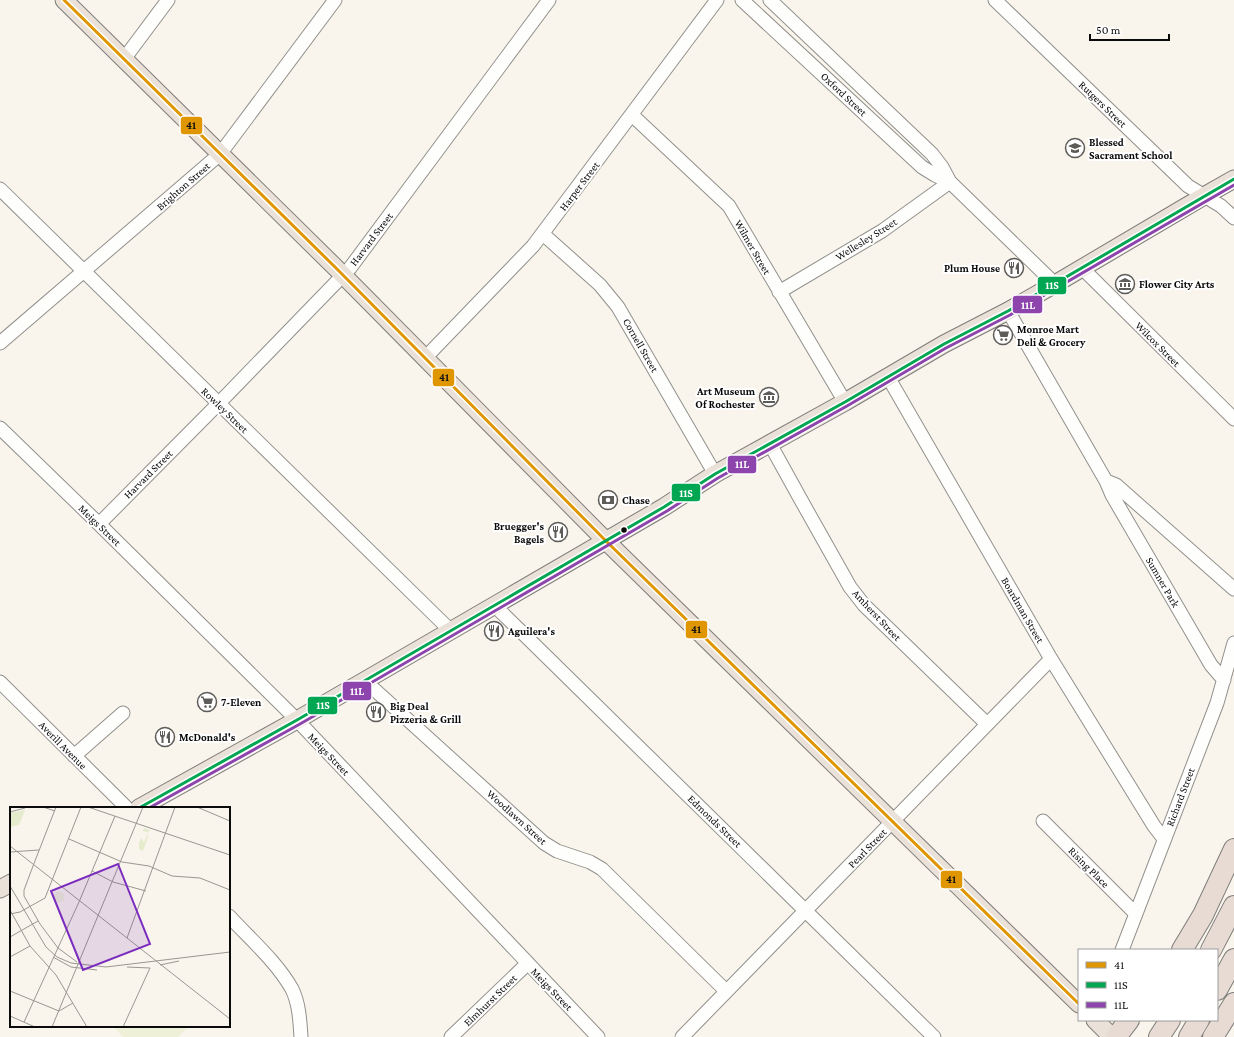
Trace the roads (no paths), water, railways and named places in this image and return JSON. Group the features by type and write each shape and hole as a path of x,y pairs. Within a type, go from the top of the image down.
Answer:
{"highway":[{"path":"1183,949 1198,924 1234,849"},
{"path":"1212,949 1234,906"},
{"path":"1218,988 1234,959"},
{"path":"1213,1037 1234,1003"},
{"path":"1116,1037 1128,1021"},
{"path":"1159,1037 1169,1021"},
{"path":"1189,1037 1198,1021"}],"main road":[{"path":"64,0 344,276 606,541 1078,1003"},
{"path":"141,807 297,720 495,606 664,507 715,474 845,402 944,344 1008,311 1234,179"},
{"path":"0,889 10,884"},
{"path":"1096,1021 1112,1037"}],"street":[{"path":"124,59 168,0"},
{"name":"Brighton Street","path":"0,343 220,154 335,0"},
{"name":"Harvard Street","path":"99,524 344,276 549,0"},
{"name":"Harper Street","path":"425,358 543,234 717,0"},
{"name":"Oxford Street","path":"742,0 922,166 935,175 950,182"},
{"name":"Oxford Street","path":"770,0 932,154 942,167 950,182 1055,284"},
{"name":"Rutgers Street","path":"995,0 1188,186 1222,206 1234,218"},
{"name":"Wilmer Street","path":"632,115 729,206 845,402"},
{"name":"Wellesley Street","path":"779,292 882,231 950,182"},
{"name":"Rowley Street","path":"0,189 450,631"},
{"name":"Cornell Street","path":"543,234 600,284 618,307 715,474"},
{"name":"Wilcox Street","path":"1082,268 1234,419"},
{"name":"Sumner Park","path":"1008,311 1106,481 1112,495 1211,665 1224,680"},
{"name":"Boardman Street","path":"888,377 1051,659 1154,826 1164,839"},
{"name":"Meigs Street","path":"0,428 297,720 598,1037"},
{"name":"Amherst Street","path":"770,444 850,587 864,605 987,724"},
{"name":"Sumner Park","path":"1106,481 1116,486 1234,590"},
{"name":"Edmonds Street","path":"495,606 934,1037"},
{"name":"Richard Street","path":"1122,949 1217,703 1234,643"},
{"name":"Pearl Street","path":"682,1037 1051,659"},
{"name":"Woodlawn Street","path":"365,681 544,843 557,851 590,862 602,869 726,991"},
{"name":"Averill Avenue","path":"0,682 126,807"},
{"path":"74,756 123,713"},
{"name":"Rising Place","path":"1043,821 1136,914"},
{"path":"230,917 277,967 292,990 299,1014 301,1037"},
{"name":"Elmhurst Street","path":"451,1037 528,964"}],"place":[{"name":"Blessed Sacrament School","path":"1075,148"},
{"name":"Plum House","path":"1014,268"},
{"name":"Flower City Arts","path":"1125,284"},
{"name":"Monroe Mart Deli & Grocery","path":"1003,335"},
{"name":"Art Museum Of Rochester","path":"769,397"},
{"name":"Chase","path":"608,500"},
{"name":"Bruegger's Bagels","path":"558,532"},
{"name":"Aguilera's","path":"494,631"},
{"name":"7-Eleven","path":"207,702"},
{"name":"Big Deal Pizzeria & Grill","path":"376,712"},
{"name":"McDonald's","path":"165,737"}]}
